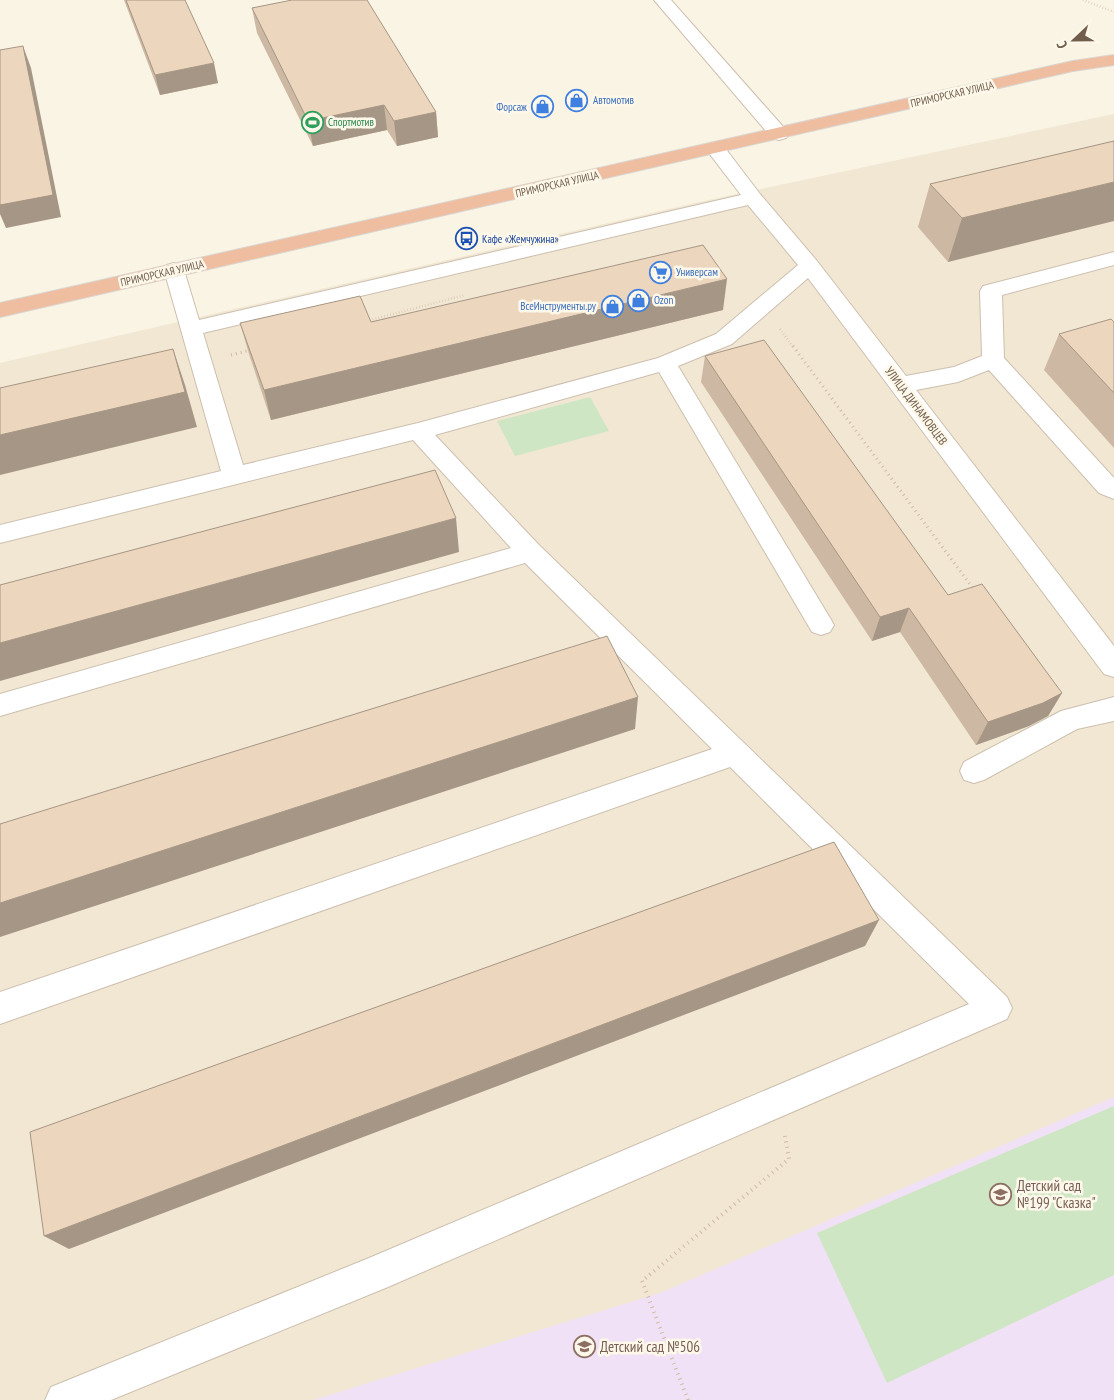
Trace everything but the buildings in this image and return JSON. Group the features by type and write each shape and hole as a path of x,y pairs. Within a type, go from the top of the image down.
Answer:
{"highway":[{"name":"ПРИМОРСКАЯ УЛИЦА","path":"0,310 1073,66 1114,60"}],"street":[{"path":"662,0 779,134"},
{"name":"УЛИЦА ДИНАМОВЦЕВ","path":"715,148 753,198 810,266 1114,666"},
{"path":"191,329 753,198"},
{"path":"1114,258 991,291 993,360 1114,490"},
{"path":"0,534 418,431 665,364 724,339 810,266"},
{"path":"174,270 234,475"},
{"path":"901,385 958,374 993,360"},
{"path":"665,364 821,625"},
{"path":"64,1400 375,1274 996,1008 530,552 418,431"},
{"path":"0,704 530,552"},
{"path":"974,771 1072,719 1114,709"},
{"path":"0,1008 735,752"}],"path":[{"path":"1083,0 1114,12"},
{"path":"367,321 467,294"},
{"path":"762,305 976,592"},
{"path":"200,362 256,349"},
{"path":"688,1400 642,1281 788,1160 780,1100"}],"shaded area":[{"path":"1114,114 1114,1400 0,1400 0,363 695,203"},
{"name":"Детский сад №199 \"Сказка\"","path":"1114,1097 1114,1400 313,1400 660,1293"}],"green space":[{"path":"590,397 609,431 515,456 497,421"},
{"path":"1114,1106 1114,1275 887,1383 817,1233"}],"place":[{"name":"Автомотив","path":"577,100"},
{"name":"Форсаж","path":"543,107"},
{"name":"Спортмотив","path":"312,122"},
{"name":"Кафе «Жемчужина»","path":"466,239"},
{"name":"Универсам","path":"660,272"},
{"name":"Ozon","path":"638,300"},
{"name":"ВсеИнструменты.ру","path":"612,306"},
{"name":"Детский сад №199 \"Сказка\"","path":"1001,1195"},
{"name":"Детский сад №506","path":"584,1347"}]}
